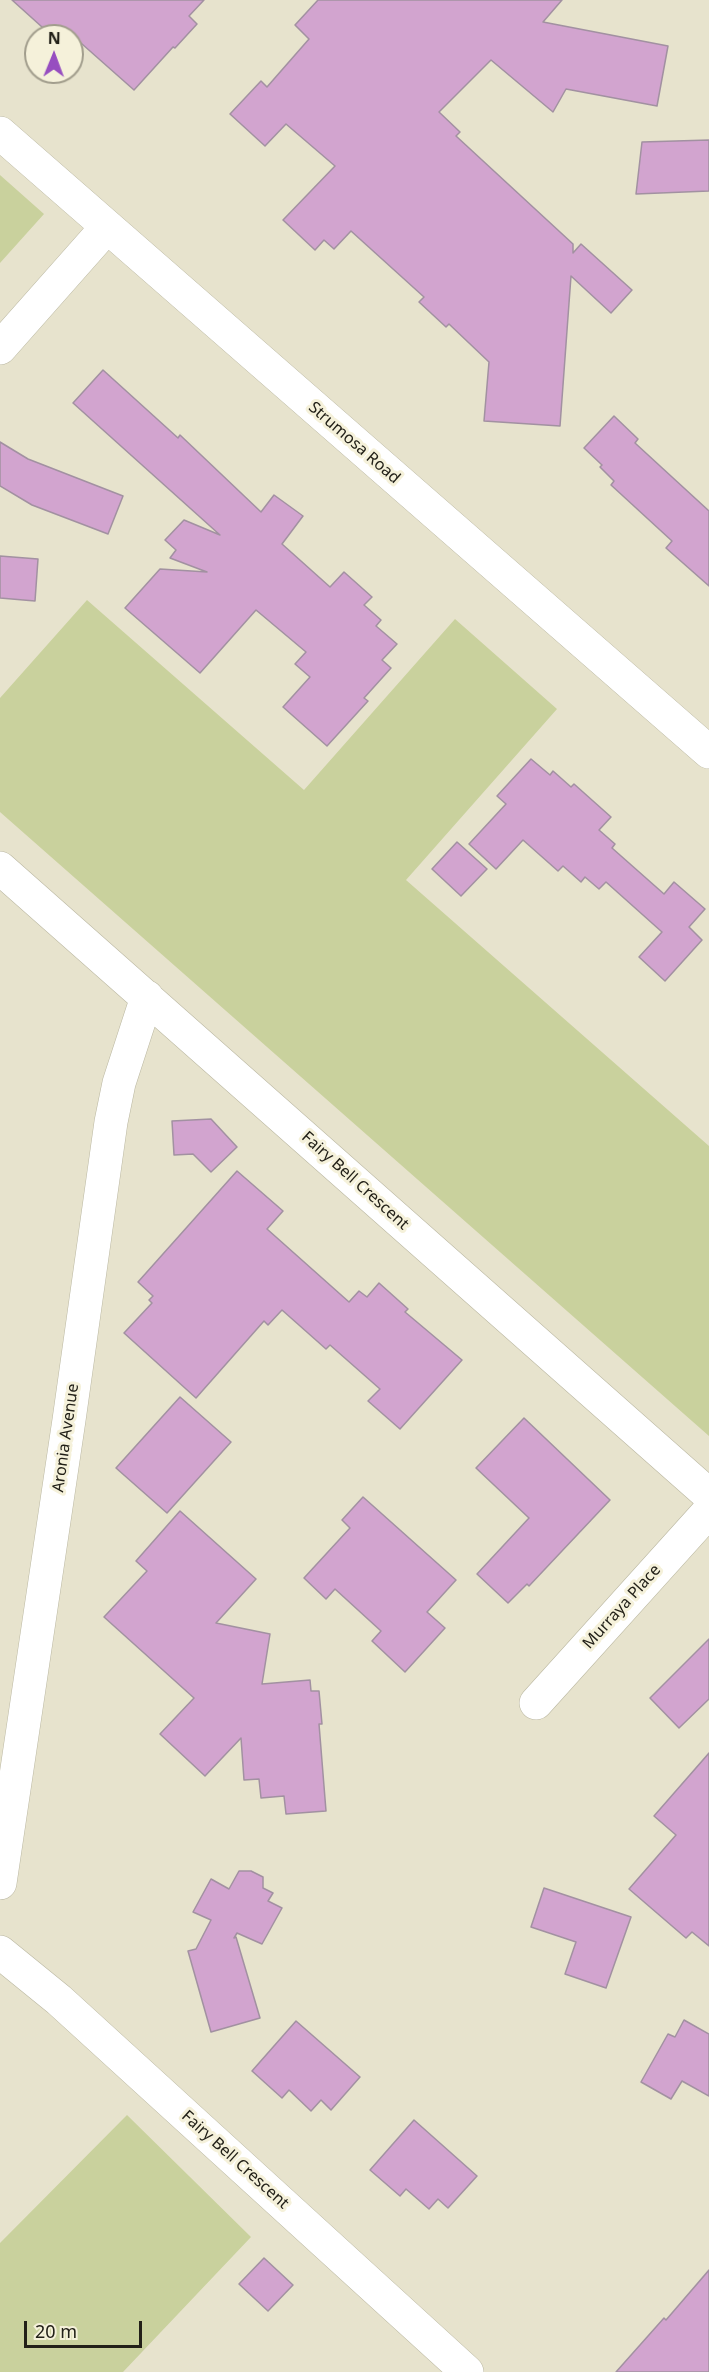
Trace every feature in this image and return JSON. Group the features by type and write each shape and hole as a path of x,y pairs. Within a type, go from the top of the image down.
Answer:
{"street":[{"name":"Strumosa Road","path":"0,133 709,752"},
{"path":"0,348 107,227"},
{"name":"Fairy Bell Crescent","path":"0,868 709,1495"},
{"name":"Aronia Avenue","path":"0,1883 68,1431 111,1122 122,1074 147,997"},
{"name":"Murraya Place","path":"536,1703 709,1511"},
{"name":"Fairy Bell Crescent","path":"0,1952 59,2000 467,2372"}],"green space":[{"path":"0,175 44,214 0,263"},
{"path":"87,600 304,790 455,619 557,709 406,880 709,1146 709,1436 0,812 0,698"},
{"path":"127,2115 251,2237 123,2372 0,2372 0,2243"}],"building":[{"path":"12,0 204,0 189,16 197,24 134,90 84,46 84,24 39,24"},
{"path":"318,0 562,0 543,22 668,46 657,106 566,89 553,112 491,60 439,112 460,132 456,136 573,244 573,253 581,244 632,290 611,313 571,276 560,426 484,421 489,362 449,324 446,327 419,302 424,297 351,231 334,249 324,240 315,250 283,220 335,166 286,124 265,146 230,114 261,81 267,87 309,39 295,25"},
{"path":"709,140 709,191 636,194 642,142"},
{"path":"103,370 178,438 180,435 261,512 274,495 303,516 282,544 330,587 344,572 372,597 364,605 381,620 376,626 397,644 382,660 391,668 364,698 368,701 327,746 283,707 310,677 295,664 306,652 256,610 200,673 125,608 160,569 207,572 170,558 176,550 165,540 184,520 220,535 73,403"},
{"path":"614,416 638,439 635,443 709,511 709,586 666,548 672,541 611,485 614,481 600,467 602,465 584,448"},
{"path":"0,442 28,459 123,496 108,534 32,505 0,486"},
{"path":"0,556 38,559 35,601 0,598"},
{"path":"531,759 550,775 553,771 571,787 574,784 611,817 599,830 615,844 612,848 664,894 674,882 705,909 689,927 702,940 665,981 639,957 662,932 606,882 599,889 585,877 581,882 563,866 558,871 523,840 496,869 469,844 506,804 497,796"},
{"path":"457,842 487,869 461,896 432,869"},
{"path":"211,1119 237,1147 211,1172 193,1154 174,1155 172,1121"},
{"path":"237,1171 283,1211 267,1229 349,1302 359,1291 367,1297 379,1283 408,1309 405,1312 462,1360 400,1429 368,1401 380,1389 330,1345 326,1349 282,1310 268,1325 264,1321 196,1398 124,1333 152,1303 149,1300 153,1296 138,1282"},
{"path":"180,1397 231,1442 167,1513 116,1468"},
{"path":"524,1418 610,1500 529,1586 527,1584 508,1603 477,1574 529,1518 476,1468"},
{"path":"363,1497 456,1580 427,1612 445,1628 405,1672 372,1641 381,1631 335,1589 326,1599 304,1578 350,1528 342,1520"},
{"path":"180,1511 256,1579 216,1623 270,1634 262,1684 310,1680 311,1691 319,1691 322,1724 319,1724 326,1811 286,1814 284,1796 261,1798 259,1779 244,1780 241,1738 205,1776 160,1734 194,1698 104,1617 147,1571 136,1561"},
{"path":"709,1639 709,1699 679,1728 650,1698"},
{"path":"709,1753 709,1946 692,1932 686,1938 629,1889 676,1835 654,1816"},
{"path":"239,1871 251,1871 263,1877 263,1888 273,1893 268,1901 282,1908 262,1944 237,1933 234,1938 236,1937 260,2018 211,2032 188,1951 196,1949 211,1920 193,1912 211,1879 229,1889"},
{"path":"544,1888 631,1917 606,1988 565,1974 576,1942 531,1927"},
{"path":"684,2020 709,2034 709,2096 682,2081 671,2099 641,2082 668,2034 675,2037"},
{"path":"296,2021 360,2077 331,2110 321,2100 311,2111 289,2090 282,2098 252,2071"},
{"path":"414,2120 477,2176 448,2208 438,2199 429,2209 406,2189 400,2196 370,2170"},
{"path":"264,2258 293,2285 268,2311 239,2284"},
{"path":"709,2270 709,2372 616,2372 664,2318 666,2320"}]}
